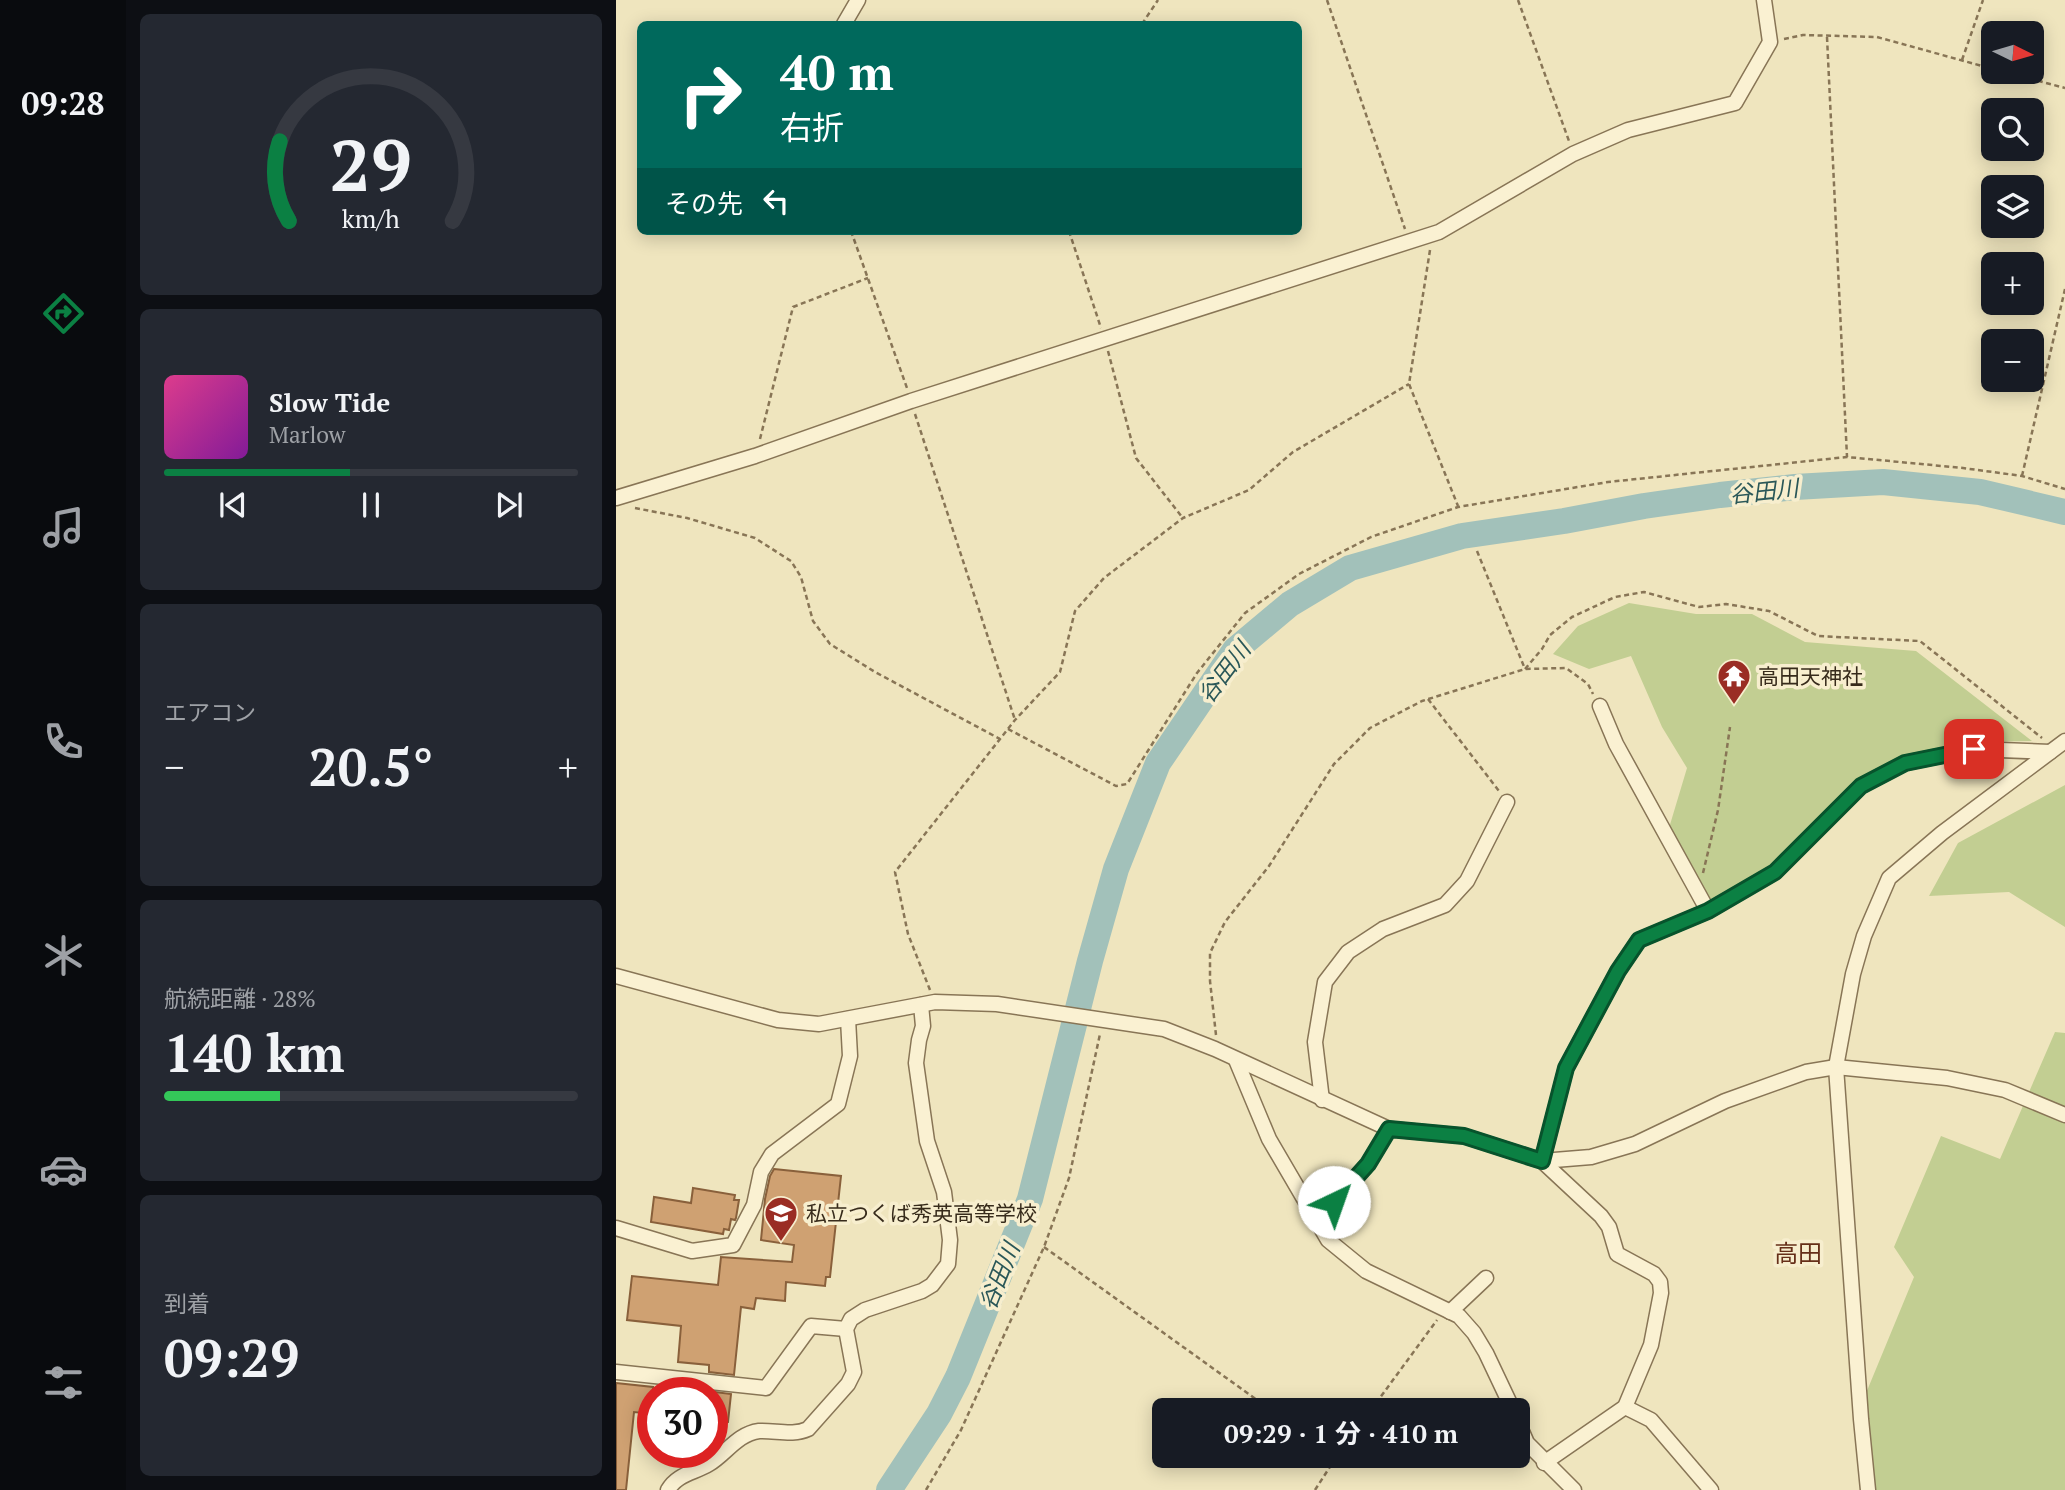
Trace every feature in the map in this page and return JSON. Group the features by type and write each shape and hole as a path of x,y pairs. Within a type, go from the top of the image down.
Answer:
{"street":[{"path":"846,21 858,0"},
{"path":"622,501 911,401 1440,232 1573,154 1628,130 1735,103 1770,42 1764,0"},
{"path":"1600,706 1616,744 1708,911"},
{"path":"1542,1161 1566,1068 1618,971 1639,940 1708,911 1775,872 1861,786 1905,763 1974,749 2057,747"},
{"path":"1868,1490 1836,1067 1857,961 1864,936 1889,877 1942,833 2057,747"},
{"path":"1322,1100 1315,1042 1325,982 1348,952 1383,929 1446,905 1467,881 1507,802"},
{"path":"616,976 778,1020 820,1024 928,1004 997,1003 1164,1029 1215,1049 1389,1129 1464,1136 1542,1161 1591,1157 1635,1144 1725,1101 1805,1072 1836,1067 1947,1078 2005,1090 2065,1115"},
{"path":"668,1490 672,1483 688,1472 708,1465 742,1436 758,1431 800,1432 808,1429 848,1384 854,1372 846,1329 851,1319 864,1310 922,1291 932,1284 947,1264 950,1240 944,1192 927,1141 916,1063 928,1004"},
{"path":"616,1228 692,1251 733,1245 754,1205 761,1172 772,1154 838,1104 850,1056 848,1019"},
{"path":"1236,1060 1269,1139 1328,1240 1366,1271 1459,1317 1475,1333 1507,1398"},
{"path":"1316,1222 1368,1164 1389,1129"},
{"path":"1542,1161 1601,1216 1609,1227 1618,1254 1654,1273 1660,1282 1661,1293 1651,1345 1625,1407 1544,1463"},
{"path":"1448,1311 1486,1278"},
{"path":"616,1372 766,1388 811,1326 846,1329"},
{"path":"1625,1407 1651,1420 1711,1490"},
{"path":"1530,1447 1574,1490"}],"path":[{"path":"1144,21 1158,0"},
{"path":"1327,0 1409,242"},
{"path":"1518,0 1573,154"},
{"path":"1962,60 1983,0"},
{"path":"1770,42 1803,35 1877,37 1981,66"},
{"path":"1827,37 1847,457"},
{"path":"2044,82 2065,88"},
{"path":"1440,232 1432,244 1409,384 1458,507"},
{"path":"853,235 911,401 1015,720"},
{"path":"1070,235 1104,339 1136,458 1182,518"},
{"path":"755,456 793,307 869,278"},
{"path":"2022,477 2065,289"},
{"path":"928,1004 908,934 895,872 1015,720 1060,672 1075,611 1104,578 1182,518 1249,490 1293,452 1409,384"},
{"path":"1008,729 1116,786 1127,784 1197,673 1245,612 1299,574 1371,537 1458,507 1608,482 1847,457 1963,468 2022,477 2065,489"},
{"path":"622,501 640,510 687,518 755,538 791,561 802,577 813,621 819,633 830,644 886,679 1000,739"},
{"path":"1477,551 1525,669"},
{"path":"1525,669 1550,635 1572,617 1615,597 1644,592 1699,607 1726,604 1769,611 1818,636 1920,641 2057,747"},
{"path":"1215,1049 1210,953 1225,922 1269,866 1334,764 1370,728 1428,699 1525,669 1566,668 1588,684 1600,706"},
{"path":"1428,699 1507,802"},
{"path":"1698,893 1718,810 1730,727"},
{"path":"926,1490 961,1430 1044,1247 1069,1178 1103,1021"},
{"path":"1044,1247 1253,1398"},
{"path":"1380,1398 1448,1311"},
{"path":"1315,1490 1329,1468"}],"green space":[{"path":"1629,603 1696,614 1752,614 1805,642 1916,651 2032,741 1972,742 1901,758 1856,781 1779,861 1743,883 1713,906 1669,828 1687,768 1662,727 1631,656 1589,669 1553,654 1578,626"},
{"path":"2065,785 2065,927 2009,892 1929,896 1958,843"},
{"path":"2055,1032 2065,1033 2065,1490 1873,1490 1864,1398 1914,1277 1894,1247 1941,1136 2000,1159"}],"building":[{"path":"774,1169 841,1176 830,1277 826,1277 825,1286 786,1282 785,1301 756,1298 754,1309 741,1307 734,1375 709,1372 709,1365 678,1362 681,1326 627,1320 632,1276 718,1285 721,1257 792,1262 794,1245 761,1240 765,1199"},
{"path":"693,1188 735,1195 734,1200 739,1200 736,1218 731,1219 729,1230 724,1229 723,1234 651,1222 654,1197 691,1203"},
{"path":"616,1383 637,1385 637,1412 634,1412 626,1490 616,1490"},
{"path":"728,1394 731,1394 728,1422"}],"waterway":[{"name":"谷田川","path":"889,1490 939,1414 958,1377 1030,1199 1116,869 1158,763 1235,650 1290,604 1350,568 1462,536 1720,495 1883,482 1980,492 2065,512"}],"place":[{"name":"高田天神社","path":"1734,706"},
{"name":"私立つくば秀英高等学校","path":"781,1243"}],"district":[{"name":"高田","path":"1798,1253"}],"route":[{"path":"1334,1202 1368,1164 1389,1129 1464,1136 1542,1161 1566,1068 1618,971 1639,940 1708,911 1775,872 1861,786 1905,763 1974,749"}]}
